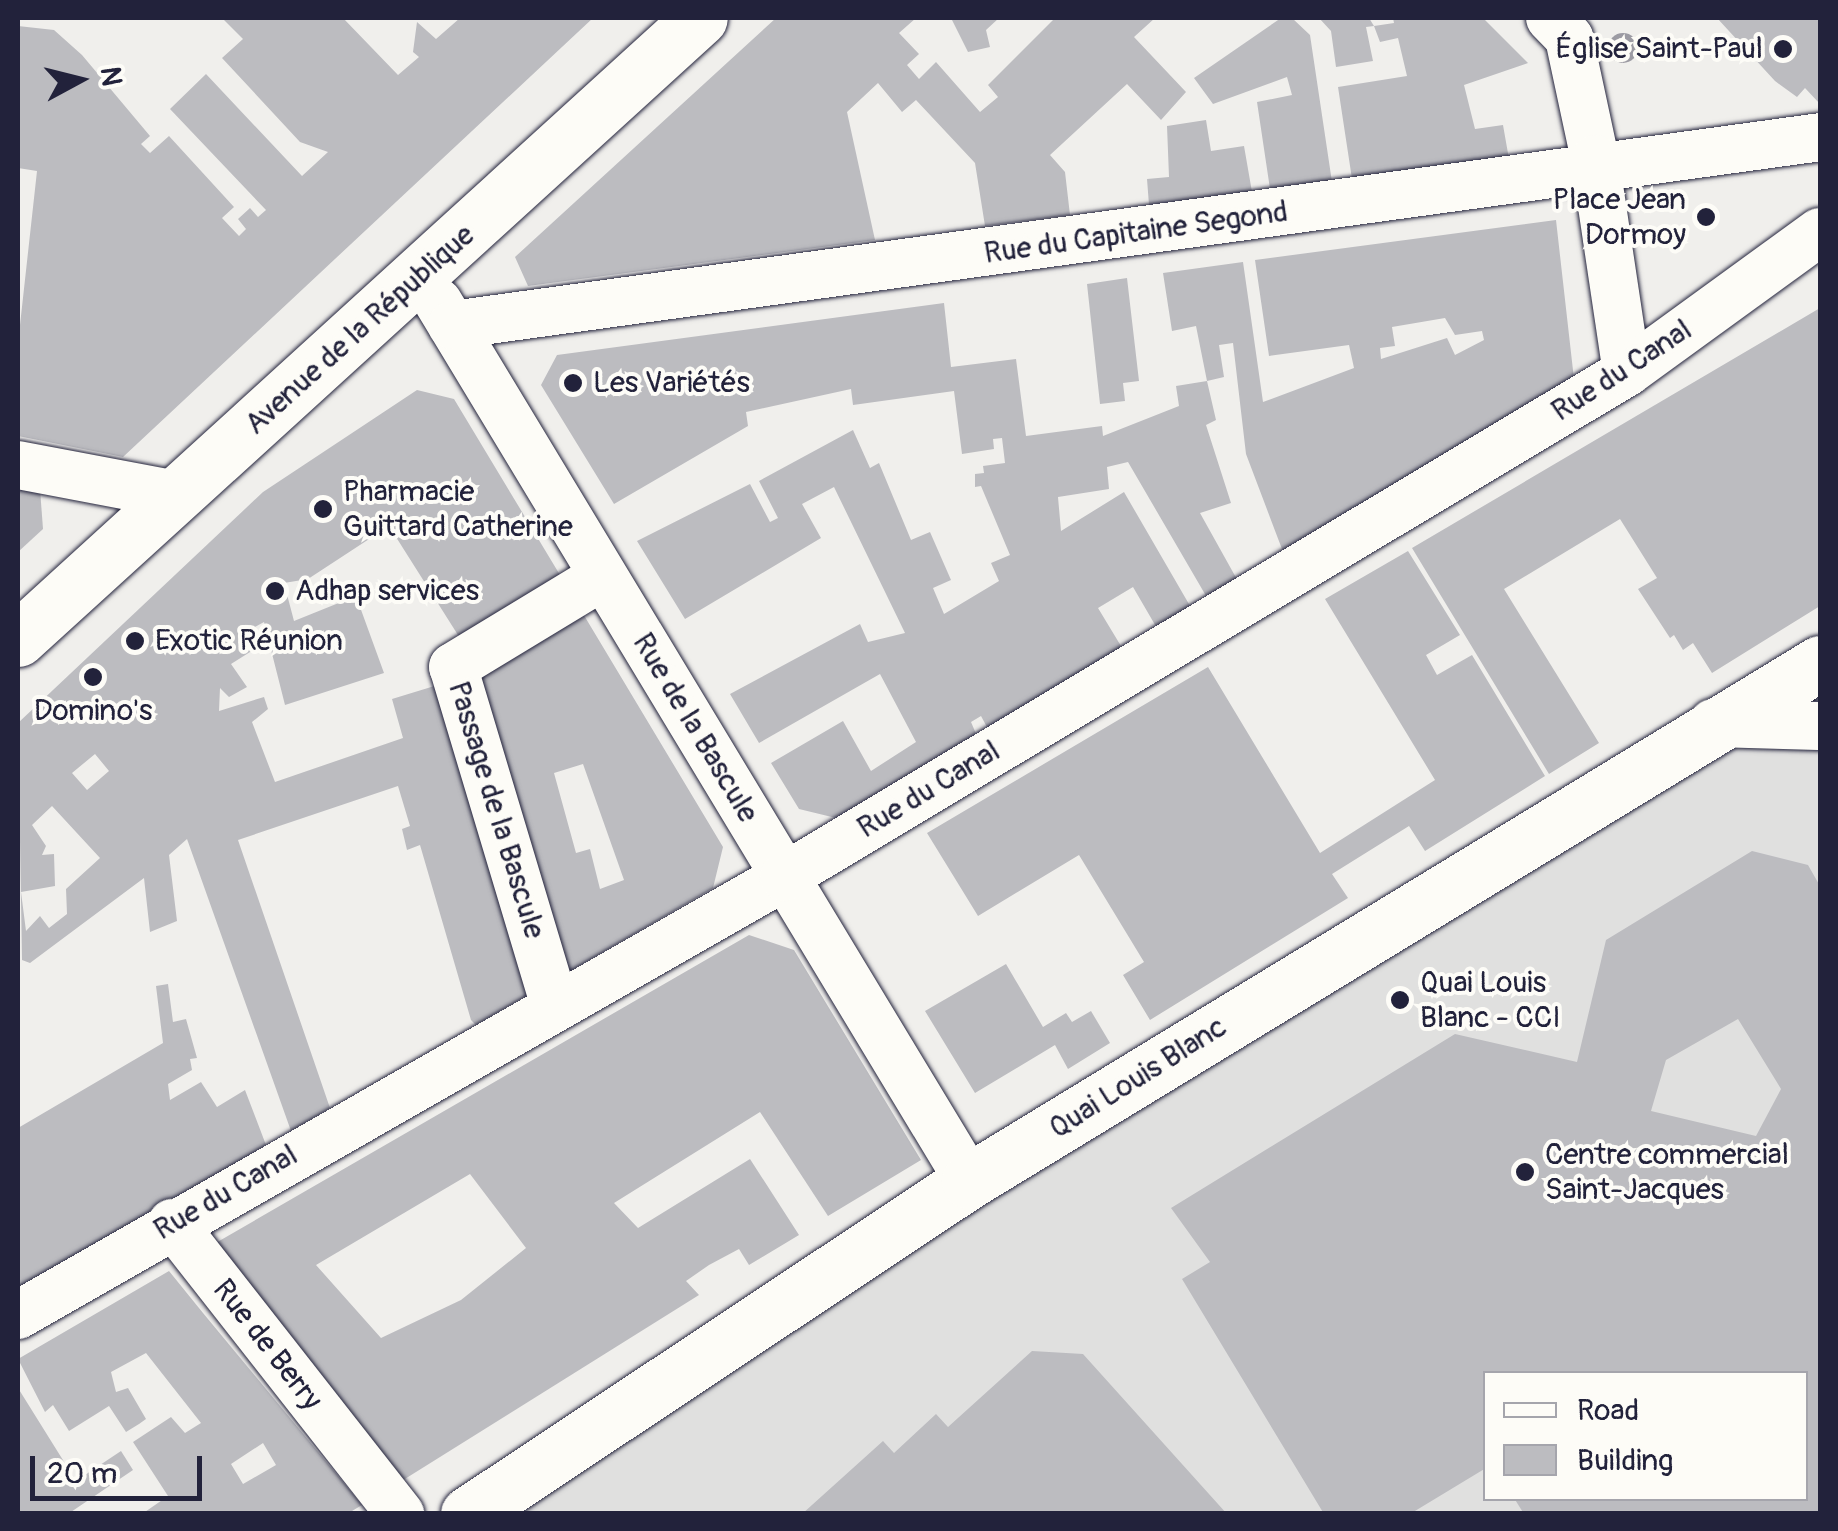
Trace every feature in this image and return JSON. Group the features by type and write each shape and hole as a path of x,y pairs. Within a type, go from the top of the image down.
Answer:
{"main road":[{"name":"Avenue de la République","path":"18,638 422,276 700,18"},
{"name":"Quai Louis Blanc","path":"468,1514 969,1181 1713,724 1820,664"}],"street":[{"path":"1550,18 1569,38 1598,170 1627,372"},
{"name":"Rue du Capitaine Segond","path":"452,325 1598,170 1820,136"},
{"name":"Rue du Canal","path":"18,1315 784,877 1627,372 1820,232"},
{"name":"Rue de la Bascule","path":"422,276 969,1181"},
{"path":"18,465 177,495"},
{"name":"Passage de la Bascule","path":"555,1006 453,666 604,576"},
{"path":"1713,724 1820,726"},
{"name":"Rue de Berry","path":"172,1224 400,1514"}],"shaded area":[{"path":"1820,673 1820,1513 471,1514"}],"building":[{"path":"222,18 343,18 398,75 419,57 413,52 417,22 436,39 460,18 593,18 123,457 18,436 18,343 37,171 18,168 18,26 54,30 82,55 150,136 141,144 150,153 169,136 234,207 222,218 239,236 246,229 238,219 250,208 258,217 266,210 170,109 206,74 302,176 328,152 300,142 222,58 243,39"},
{"path":"776,18 916,18 899,33 919,54 907,65 919,79 936,62 980,112 998,97 988,85 1055,18 1155,18 1134,37 1186,92 1161,120 1127,84 1050,155 1065,172 1070,215 985,226 975,163 916,100 902,112 878,83 847,112 875,240 528,286 515,257"},
{"path":"951,18 999,18 986,30 990,47 968,52"},
{"path":"1281,18 1292,18 1310,35 1332,182 1270,189 1257,102 1292,95 1287,77 1213,104 1194,78"},
{"path":"1319,18 1369,18 1374,26 1366,27 1373,61 1336,67 1331,31"},
{"path":"1393,18 1483,18 1528,63 1464,85 1475,129 1503,125 1509,159 1352,179 1338,87 1407,76 1398,38 1380,42 1374,26 1394,23"},
{"name":"Église Saint-Paul","path":"1717,18 1820,18 1820,104 1805,88 1797,97 1775,81"},
{"path":"1206,120 1211,151 1244,146 1252,192 1149,205 1147,179 1169,177 1167,126"},
{"path":"1556,220 1575,388 1285,557 1246,454 1233,343 1219,345 1224,377 1207,381 1196,326 1172,331 1163,273 1243,262 1263,402 1354,368 1349,345 1269,356 1255,260","holes":["1445,318 1455,335 1482,331 1484,340 1455,355 1447,338 1381,359 1380,348 1395,346 1392,327"]},
{"path":"1127,278 1139,381 1123,383 1125,401 1100,404 1087,284"},
{"path":"944,303 951,367 1016,359 1026,436 1102,426 1103,436 1179,406 1176,386 1207,381 1216,420 1206,425 1231,503 1200,513 1239,583 1209,601 1128,462 1107,467 1109,489 1058,497 1061,531 1124,492 1193,611 1158,630 1133,587 1098,608 1124,651 988,729 981,716 971,722 977,736 836,818 799,809 771,763 843,721 871,771 916,742 880,674 759,743 730,694 860,624 868,642 905,633 834,487 802,504 821,538 685,619 637,541 750,484 770,522 778,518 759,481 853,430 870,468 879,463 911,540 930,532 951,580 933,588 944,614 999,581 991,563 1010,555 981,486 975,487 975,474 984,473 983,466 1005,463 1002,438 993,439 994,449 962,454 954,391 853,405 851,389 746,412 748,426 614,504 541,385 557,355"},
{"path":"1820,308 1820,606 1712,673 1693,643 1683,650 1674,635 1670,638 1638,589 1657,578 1620,519 1504,589 1599,743 1549,774 1412,548"},
{"path":"417,390 454,399 563,580 463,643 389,526 308,579 284,583 294,621 356,596 384,673 285,705 264,622 253,628 261,645 231,664 247,687 229,697 220,688 219,711 264,697 268,709 252,722 275,782 403,738 392,699 441,684 534,991 476,1025 471,1020 420,845 407,850 402,829 410,826 398,786 238,840 330,1108 291,1131 187,839 169,855 177,921 150,932 144,878 30,963 22,960 18,723 263,492","holes":["95,754 109,771 87,790 72,773","52,806 100,858 66,889 67,914 49,928 40,916 26,931 21,892 55,886 54,854 42,855 46,846 32,825"]},
{"path":"18,486 40,489 43,529 18,552"},
{"path":"1408,551 1460,635 1426,655 1437,675 1472,655 1545,776 1425,851 1409,826 1332,874 1348,898 1150,1020 1123,975 1144,962 1079,855 978,916 927,833 1208,667 1320,853 1435,780 1325,599"},
{"path":"582,612 723,847 713,888 565,974 474,675","holes":["583,764 624,880 600,889 590,849 576,853 554,773"]},
{"name":"Centre commercial Saint-Jacques","path":"1752,851 1808,865 1820,886 1820,1514 1524,1514 1516,1501 1808,1501 1808,1371 1483,1371 1483,1470 1410,1514 1324,1514 1182,1279 1210,1262 1171,1208 1455,1034 1577,1062 1606,940","holes":["1738,1019 1781,1089 1756,1136 1651,1111 1666,1060"]},
{"path":"749,935 794,950 921,1160 828,1216 760,1112 614,1203 638,1228 750,1159 799,1235 749,1265 739,1249 709,1265 686,1281 699,1295 400,1482 207,1248","holes":["470,1174 526,1248 461,1300 381,1338 316,1265"]},
{"path":"1006,964 1043,1027 1066,1013 1072,1022 1091,1011 1110,1043 1068,1069 1055,1045 975,1093 925,1011"},
{"path":"168,984 173,1022 186,1019 197,1058 190,1059 192,1070 168,1084 170,1100 201,1082 217,1107 245,1090 266,1145 18,1293 18,1128 163,1043 156,986"},
{"path":"169,1271 362,1505 347,1514 142,1514 168,1496 133,1442 171,1417 185,1433 201,1423 146,1353 111,1372 116,1392 128,1388 146,1419 126,1432 109,1406 69,1431 53,1405 45,1412 18,1359","holes":["263,1443 276,1465 243,1484 231,1464"]},
{"path":"1032,1351 1083,1354 1227,1514 802,1514 883,1441 894,1453 936,1414 948,1427"},
{"path":"18,1388 76,1481 121,1451 133,1470 68,1514 18,1514"}],"place":[{"name":"Église Saint-Paul","path":"1783,49"},
{"name":"Place Jean Dormoy","path":"1706,217"},
{"name":"Les Variétés","path":"573,383"},
{"name":"Pharmacie Guittard Catherine","path":"323,509"},
{"name":"Adhap services","path":"275,591"},
{"name":"Exotic Réunion","path":"135,641"},
{"name":"Domino's","path":"93,677"},
{"name":"Quai Louis Blanc - CCI","path":"1400,1000"},
{"name":"Centre commercial Saint-Jacques","path":"1525,1172"}]}
